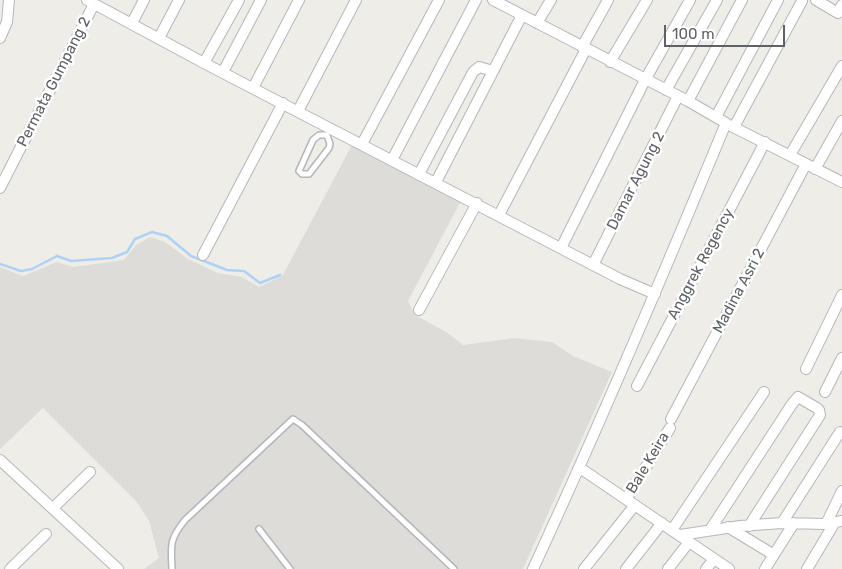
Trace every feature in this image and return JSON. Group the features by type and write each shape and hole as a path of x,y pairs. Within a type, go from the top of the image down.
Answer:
{"street":[{"path":"0,38 7,22 8,0"},
{"path":"132,23 144,0"},
{"path":"158,38 179,0"},
{"path":"204,63 239,0"},
{"path":"224,72 261,0"},
{"path":"253,88 300,0"},
{"path":"298,111 356,0"},
{"path":"362,144 439,0"},
{"path":"392,160 476,0"},
{"path":"493,0 730,125 811,166 841,178"},
{"path":"537,24 551,0"},
{"path":"499,215 608,0"},
{"path":"610,62 647,0"},
{"path":"561,248 645,80 690,0"},
{"path":"666,90 717,0"},
{"name":"Damar Agung 2","path":"593,265 683,99 742,0"},
{"path":"716,117 778,0"},
{"path":"816,0 838,13 842,5"},
{"path":"533,569 580,468 730,125 802,1"},
{"path":"94,2 204,63 298,111 329,132 362,144 620,279 655,294"},
{"name":"Permata Gumpang 2","path":"0,188 94,2"},
{"path":"436,182 522,15"},
{"path":"790,155 842,66"},
{"path":"419,174 473,72 479,67 493,72"},
{"path":"203,255 283,104"},
{"name":"Madina Asri 2","path":"670,423 811,166 842,121"},
{"name":"Anggrek Regency","path":"638,386 765,142"},
{"path":"419,310 477,204"},
{"path":"806,369 842,295"},
{"path":"825,392 842,358"},
{"path":"676,533 764,392"},
{"path":"710,530 792,404 798,398 817,408 820,415 750,526"},
{"name":"Bale Keira","path":"626,499 670,423"},
{"path":"782,523 840,432"},
{"path":"0,460 118,569"},
{"path":"580,468 729,569"},
{"path":"53,508 90,472"},
{"path":"807,569 834,522 842,491"},
{"path":"584,569 635,505"},
{"path":"676,533 782,523 834,522"},
{"path":"626,569 662,523"},
{"path":"765,569 794,523"},
{"path":"728,527 774,555"},
{"path":"10,569 46,534"},
{"path":"668,569 689,542"},
{"path":"706,569 714,559"}],"lane":[{"path":"329,132 330,144 326,153 309,174 302,174 299,171 313,140 319,135 329,132"},
{"path":"172,569 171,541 184,520 293,419 302,425 454,569"},
{"path":"258,529 290,569"}],"shaded area":[{"path":"354,141 463,197 408,301 415,315 448,333 463,345 514,338 552,342 573,356 612,372 523,569 144,569 159,558 149,521 136,501 43,408 0,449 0,267 23,276 57,262 73,267 124,260 136,245 150,237 165,242 188,259 218,273 242,277 259,287 283,275"}],"waterway":[{"path":"0,264 21,271 32,269 57,256 71,261 112,258 127,252 135,239 152,232 167,236 191,256 227,270 244,271 260,283 280,275"}]}
